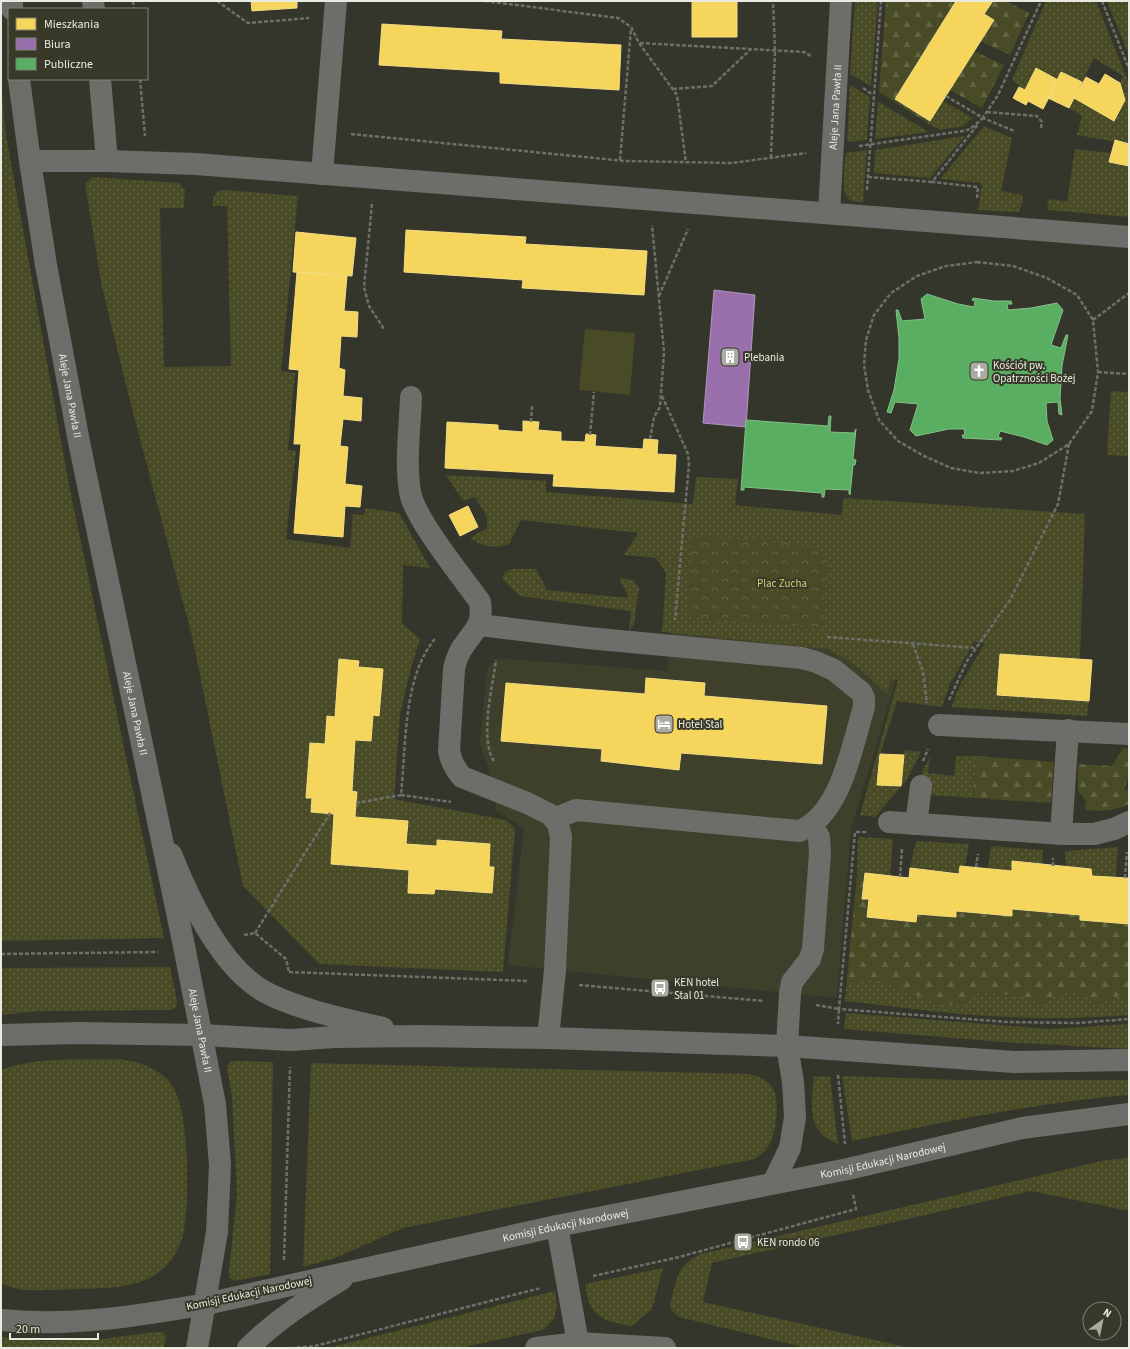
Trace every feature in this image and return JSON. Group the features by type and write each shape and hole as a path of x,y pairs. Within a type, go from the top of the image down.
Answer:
{"main road":[{"name":"Aleje Jana Pawła II","path":"20,80 30,161 46,265 79,439 215,1104 220,1165 217,1232 206,1304 197,1348"},
{"path":"1,1035 79,1033 202,1035"},
{"name":"Komisji Edukacji Narodowej","path":"1,1320 71,1321 123,1318 206,1304"}],"street":[{"path":"322,174 336,1"},
{"name":"Aleje Jana Pawła II","path":"829,213 841,1"},
{"path":"100,80 107,161"},
{"path":"30,161 107,161 196,164 1129,237"},
{"path":"411,397 408,476 410,493 415,507 427,528 480,602 482,612 479,625 457,657 454,669 449,751 451,759 455,769 462,777 527,803 551,815 558,824 562,837 554,970 548,1038"},
{"path":"479,625 588,638 802,658 834,670 861,692 864,698 864,707 837,794 828,810 812,825 800,832 576,810 554,819"},
{"path":"933,717 1068,730 1129,734"},
{"path":"1062,834 1068,730"},
{"path":"916,824 921,786"},
{"path":"889,822 1062,834 1094,834 1114,829 1129,822"},
{"path":"773,1183 790,1148 795,1117 793,1082 787,1046 792,982 810,959 813,949 820,852 819,838 812,825"},
{"path":"159,826 182,882 214,939 245,978 268,993 289,1002 333,1016 419,1036"},
{"path":"202,1035 291,1040 335,1037 419,1036 548,1038 787,1046 1014,1062 1129,1060"},
{"name":"Komisji Edukacji Narodowej","path":"206,1304 557,1226 848,1169 1022,1128 1129,1114"},
{"path":"557,1226 578,1343"},
{"path":"248,1348 264,1332 356,1270"},
{"path":"536,1348 578,1343 665,1348"}],"path":[{"path":"217,1 248,23 311,18"},
{"path":"485,1 618,18 631,27 639,43 677,96 686,162"},
{"path":"771,158 775,50 773,1"},
{"path":"881,1 870,144 963,131 970,129 983,118"},
{"path":"932,182 987,112 1006,79 1041,1"},
{"path":"1102,1 1129,68"},
{"path":"620,160 631,27"},
{"path":"639,43 804,52 837,72"},
{"path":"672,89 712,86 751,49"},
{"path":"140,80 147,162"},
{"path":"946,96 983,118 1014,131"},
{"path":"987,112 1037,116 1042,122 1041,128"},
{"path":"326,131 620,160 732,163 832,150"},
{"path":"868,177 978,187 973,225"},
{"path":"372,203 364,287 369,306 384,329"},
{"path":"650,439 654,416 660,407 662,396 664,352 651,218"},
{"path":"659,298 688,228"},
{"path":"977,262 1013,266 1047,278 1077,295 1093,320 1098,372 1092,411 1069,444 1039,463 1013,471 980,473 951,468 924,456 898,441 880,420 868,390 864,365 866,340 874,315 891,293 917,276 946,266 977,262"},
{"path":"1093,320 1129,293"},
{"path":"1098,372 1129,374"},
{"path":"590,435 594,392"},
{"path":"662,396 688,454 689,464 674,624"},
{"path":"531,422 532,406"},
{"path":"976,648 1010,600 1058,504 1069,444"},
{"path":"913,644 923,672 933,717"},
{"path":"496,660 487,728 488,745 497,765"},
{"path":"356,803 401,795"},
{"path":"255,934 330,813"},
{"path":"900,877 902,842"},
{"path":"1125,878 1128,847"},
{"path":"1,954 154,953 164,950"},
{"path":"286,959 289,972 289,1002"},
{"path":"839,1009 1007,1022 1079,1023 1129,1019"},
{"path":"283,1286 291,1040"},
{"path":"287,1316 291,1348 315,1347 567,1282 675,1258"}],"shaded area":[{"path":"671,631 906,647 851,829 837,998 508,965 524,828 496,811 496,791 480,743 487,669 496,660 508,659 667,671"}],"green space":[{"path":"855,1 878,1 871,86 850,74"},
{"path":"886,1 956,1 895,99 930,121 929,124 879,92"},
{"path":"993,1 1006,1 1029,13 1010,55 980,41 993,20 984,14"},
{"path":"1046,1 1096,1 1129,84 1129,144 1077,135 1082,116 1069,108 1074,98 1113,120 1125,100 1120,83 1123,76 1094,58 1082,82 1061,72 1058,80 1036,68 1025,90 1012,80"},
{"path":"1107,1 1129,1 1129,56"},
{"path":"974,51 1004,65 982,108 950,90"},
{"path":"1,85 6,135 69,485 164,938 1,941"},
{"path":"850,85 870,97 867,140 847,142"},
{"path":"943,101 973,118 963,126 940,130 929,124"},
{"path":"878,102 929,132 875,139"},
{"path":"984,126 1012,138 1001,191 1022,195 1023,202 1018,212 978,210 982,183 940,179"},
{"path":"965,136 930,178 874,173 875,150"},
{"path":"1075,149 1112,153 1110,162 1129,166 1129,217 1049,210 1047,205 1049,199 1067,202"},
{"path":"867,150 863,202 857,202 848,198 844,189 846,153"},
{"path":"92,177 179,183 185,190 184,208 160,208 164,367 231,366 227,206 213,206 213,198 218,191 224,190 298,196 281,371 295,373 288,450 296,451 286,539 350,548 353,514 364,515 366,508 399,513 430,568 403,565 402,623 420,639 411,668 400,714 394,799 506,820 515,829 503,972 319,964 243,886 192,636 128,393 102,287 85,184"},
{"path":"585,329 635,333 630,395 579,390"},
{"path":"1111,391 1129,392 1129,456 1107,455"},
{"path":"446,475 546,481 546,492 693,504 696,477 738,479 735,505 842,515 843,498 1085,514 1080,659 1000,654 997,695 1089,701 1087,716 951,707 960,685 985,643 974,642 950,684 942,707 897,701 880,754 877,785 901,786 904,750 921,752 906,781 875,817 860,815 898,680 891,679 887,694 857,666 828,649 662,632 666,573 656,558 624,555 638,533 521,520 509,544 493,547 484,545 470,538 487,528 487,517 475,497 463,501"},
{"name":"Plac Zucha","path":"693,536 803,544 819,550 827,562 824,628 686,617"},
{"path":"511,569 536,569 547,590 629,598 619,578 633,580 639,588 634,624 629,631 631,611 520,596 502,579 504,573"},
{"path":"1123,748 1129,749 1129,777 1124,789 1129,791 1129,804 1108,810 1085,810 1086,801 1078,790 1078,764 1112,766"},
{"path":"930,756 928,773 954,776 956,756 976,756 973,798 928,795 919,779"},
{"path":"976,756 1054,762 1051,803 973,798"},
{"path":"858,837 893,839 890,876 857,874"},
{"path":"916,841 969,844 965,866 960,866 959,874 910,868"},
{"path":"991,846 1043,850 1042,864 1012,862 1012,871 988,868"},
{"path":"1118,847 1116,877 1092,876 1091,869 1066,867 1065,851"},
{"path":"865,873 862,898 869,899 867,917 917,914 956,917 956,911 1012,916 1012,909 1080,915 1080,920 1129,924 1129,1003 1120,996 1099,1003 1073,990 1053,996 1043,1003 1021,996 981,992 959,1005 934,1003 878,979 850,983 848,968 857,874"},
{"path":"170,967 177,1001 176,1006 172,1010 41,1011 1,1015 1,968"},
{"path":"848,968 850,982 878,979 934,1003 959,1005 981,992 1021,996 1043,1003 1053,996 1073,990 1099,1003 1120,996 1129,1003 1129,1015 1025,1018 989,1016 845,1001"},
{"path":"846,1013 1050,1029 1129,1024 1129,1049 1002,1042 844,1029"},
{"path":"119,1059 145,1065 163,1075 175,1091 181,1108 186,1152 186,1216 184,1231 172,1260 160,1272 150,1278 115,1287 24,1290 16,1289 1,1283 1,1071 13,1066 42,1061"},
{"path":"231,1061 273,1062 270,1274 235,1281 230,1278 229,1271 237,1194 232,1097 227,1067"},
{"path":"311,1063 749,1074 757,1076 771,1085 775,1093 777,1114 773,1137 765,1151 755,1159 403,1228 335,1258 303,1267"},
{"path":"814,1076 830,1077 838,1144 827,1138 815,1125 812,1107"},
{"path":"842,1076 964,1080 1129,1080 1129,1095 1094,1098 1024,1108 955,1120 852,1141"},
{"path":"1129,1158 1129,1211 1031,1191 712,1263 703,1302 911,1348 806,1348 679,1317 671,1310 670,1305 678,1275 686,1264 701,1254 1106,1160"},
{"path":"663,1268 652,1309 632,1326 613,1322 599,1316 590,1304 585,1284"},
{"path":"555,1291 557,1306 554,1319 543,1330 460,1348 328,1348"},
{"path":"163,1332 166,1336 164,1348 1,1348 1,1337 42,1341 103,1339"}],"building: Mieszkania":[{"path":"251,1 297,1 297,8 252,11"},
{"path":"692,1 737,1 737,37 692,37"},
{"path":"956,1 993,1 984,14 994,20 930,121 895,99"},
{"path":"382,24 502,31 501,39 621,45 619,90 500,83 500,72 379,65"},
{"path":"1036,68 1058,80 1043,109 1028,101 1026,105 1013,98 1019,87 1025,90"},
{"path":"1061,72 1082,82 1069,108 1048,98"},
{"path":"1105,74 1120,83 1125,100 1114,121 1074,98 1086,77 1099,84"},
{"path":"1115,140 1129,144 1129,166 1109,162"},
{"path":"406,230 526,237 525,244 647,251 644,295 522,288 523,280 404,272"},
{"path":"296,232 356,238 352,276 293,272"},
{"path":"297,272 347,276 344,311 358,312 357,337 341,336 339,368 345,370 343,396 362,398 361,421 343,419 340,446 348,447 345,484 362,486 360,507 345,506 343,537 294,533 301,444 294,444 299,370 289,369"},
{"path":"523,421 539,422 538,430 561,432 561,441 585,442 586,434 596,435 595,446 643,449 644,439 658,440 657,454 676,455 674,492 553,486 554,474 445,468 447,422 498,425 498,430 523,432"},
{"path":"468,506 478,527 460,536 449,515"},
{"path":"1000,654 1092,660 1089,701 997,695"},
{"path":"339,659 359,661 358,667 383,669 379,716 373,715 371,741 355,740 352,791 357,792 355,817 408,821 406,844 437,846 437,840 490,844 489,867 494,867 492,893 435,889 434,894 408,893 409,870 331,864 334,814 311,812 312,798 306,798 310,743 325,744 327,716 335,717"},
{"name":"Hotel Stal","path":"646,678 705,683 704,696 827,706 822,764 681,753 679,770 601,761 602,749 501,741 506,683 645,694"},
{"path":"880,754 904,755 901,786 877,785"},
{"path":"1012,861 1091,869 1092,876 1129,878 1129,924 1080,920 1080,915 1012,909 1012,916 956,911 956,917 917,914 916,922 867,917 869,899 862,899 865,873 909,878 910,868 959,874 960,866 1012,871"}],"building: Biura":[{"name":"Plebania","path":"714,290 755,295 746,427 703,423"}],"building: Publiczne":[{"name":"Kościół pw. Opatrzności Bożej","path":"927,294 958,304 974,307 975,301 972,300 973,298 994,301 1011,301 1012,304 1007,304 1008,310 1031,308 1057,303 1063,310 1051,345 1061,348 1066,335 1068,335 1062,366 1060,398 1062,415 1059,414 1058,402 1046,403 1047,421 1053,440 1047,445 1000,431 998,437 1002,438 1001,440 963,438 962,435 965,435 964,429 949,429 916,436 910,430 918,404 895,402 891,413 887,412 894,390 899,359 899,338 896,310 898,310 902,321 925,319 921,299"},
{"path":"829,416 831,416 830,432 854,433 856,429 853,459 856,460 855,465 853,465 850,495 849,490 825,489 824,497 822,497 822,493 744,487 744,490 741,490 746,420 828,426"}],"place":[{"name":"Plebania","path":"730,357"},
{"name":"Kościół pw. Opatrzności Bożej","path":"979,371"},
{"name":"Hotel Stal","path":"664,724"},
{"name":"KEN hotel Stal 01","path":"660,988"},
{"name":"KEN rondo 06","path":"743,1242"}]}
